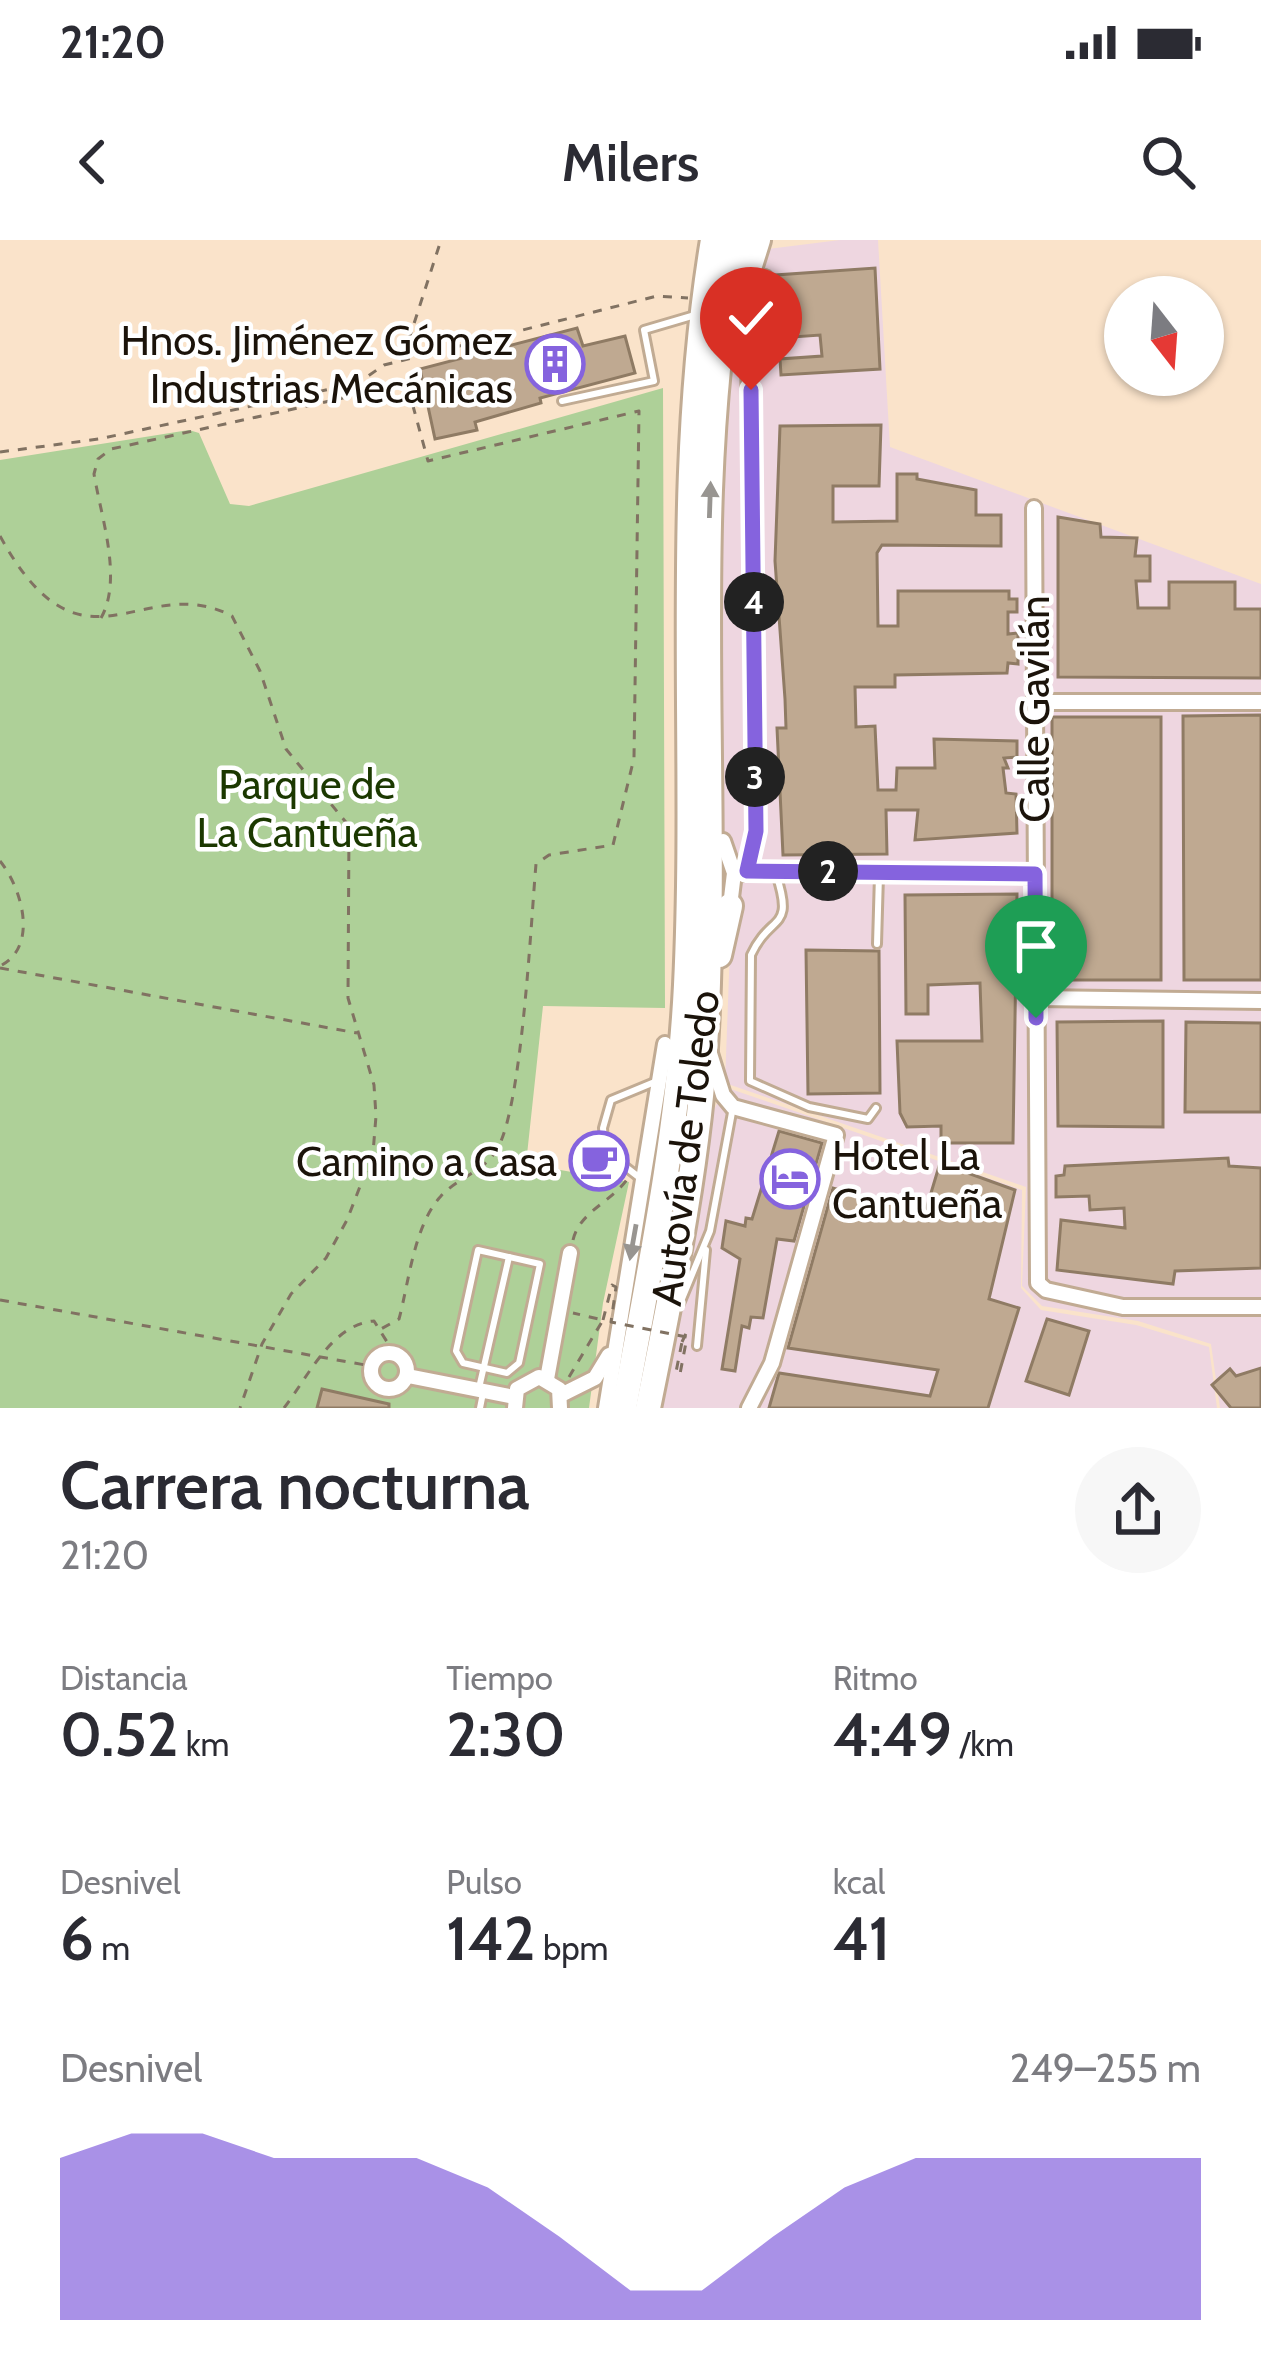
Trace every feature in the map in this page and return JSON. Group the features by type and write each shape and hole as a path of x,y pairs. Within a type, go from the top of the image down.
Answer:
{"highway":[{"path":"691,415 699,240"},
{"name":"Autovía de Toledo","path":"624,1408 677,1095 689,845 691,415 713,240"},
{"name":"Autovía de Toledo","path":"654,1400 706,1035 706,617 718,378 736,240"},
{"path":"718,378 758,240"},
{"path":"709,743 723,841"},
{"path":"665,1044 678,883 689,845"},
{"path":"706,1035 717,1004 720,938 730,906"}],"street":[{"path":"730,906 756,831 749,356 765,278"},
{"path":"718,378 737,357 749,356"},
{"name":"Calle Gavilán","path":"1034,508 1035,1270 1046,1291 1124,1307 1261,1306"},
{"path":"1034,702 1261,702"},
{"path":"723,841 741,872"},
{"path":"741,872 1035,874"},
{"path":"1036,998 1261,1001"},
{"path":"706,1035 723,1095 733,1107 836,1135 772,1363 749,1408"},
{"path":"606,1408 638,1176 665,1044"},
{"path":"557,1393 559,1310 570,1253"},
{"path":"557,1393 595,1378 606,1365 616,1333"},
{"path":"394,1353 406,1361 408,1376 399,1388 385,1390 373,1381 371,1366 380,1354 394,1353"},
{"path":"408,1376 480,1398 515,1402 530,1378 557,1393"}],"lane":[{"path":"562,401 654,381 644,330 695,305"},
{"path":"775,871 787,906 781,923 759,938 752,955 750,1082 808,1107 868,1119 876,1108"},
{"path":"877,944 879,872"},
{"path":"638,1176 605,1151 603,1128 611,1100 657,1081"},
{"path":"658,1354 705,1246 733,1107"},
{"path":"698,1346 708,1259 705,1246"},
{"path":"478,1250 509,1257 540,1264 519,1363 507,1373 463,1363 456,1351 478,1250"},
{"path":"480,1398 509,1257"}],"path":[{"path":"420,356 410,336 442,240"},
{"path":"0,452 99,439 358,383 384,365 657,296 695,305"},
{"path":"101,618 110,602 111,581 94,474 98,459 111,449 407,384 428,461 639,410 634,758 622,826 613,844 548,855 536,864 524,998 499,1148 479,1170 443,1193 428,1216 399,1318 381,1329"},
{"path":"0,536 40,591 71,613 101,618 196,602 232,616 260,670 286,749 349,826 349,998 374,1085 373,1153 326,1258 291,1294 262,1344 240,1408"},
{"path":"0,861 16,887 23,930 18,951 0,967"},
{"path":"0,967 357,1033"},
{"path":"570,1253 585,1216 615,1198 638,1176"},
{"path":"557,1393 603,1320 612,1286 616,1287 611,1322 688,1337 680,1374 676,1372 682,1342 685,1328 700,1330"},
{"path":"0,1300 371,1366"},
{"path":"559,1310 603,1320"},
{"path":"284,1408 338,1336 357,1322 374,1321 394,1353"}],"shaded area":[{"path":"878,240 890,447 1261,584 1261,1408 1220,1408 1211,1344 1138,1321 1042,1306 1022,1286 1026,1187 725,1083 730,948 716,848 718,403 761,250"},
{"path":"725,1087 1022,1190 1021,1288 1041,1310 1136,1325 1209,1347 1217,1408 662,1408 710,1118"}],"green space":[{"name":"Parque de La Cantueña","path":"663,388 665,1008 543,1006 526,1164 629,1182 603,1303 589,1408 0,1408 0,460 189,430 199,433 230,504 249,506"}],"building":[{"path":"875,268 880,369 781,375 780,359 822,356 820,335 779,338 776,275"},
{"name":"Hnos. Jiménez Gómez Industrias Mecánicas","path":"577,328 583,346 625,336 635,373 540,398 541,403 475,422 477,430 435,439 420,369"},
{"path":"881,425 879,486 833,486 833,522 897,521 897,474 917,474 917,479 976,490 976,515 1001,515 1001,546 882,545 877,553 878,626 898,626 898,591 1009,591 1009,599 1017,599 1017,612 1008,612 1008,634 1018,633 1018,664 1008,663 1007,673 895,675 895,687 855,687 856,727 875,726 878,790 896,790 897,768 935,768 934,739 1017,741 1017,757 1004,758 1008,768 1003,768 1006,793 1016,794 1017,833 915,840 918,810 886,810 887,854 783,855 777,728 786,728 775,561 780,426"},
{"path":"1058,517 1100,524 1101,537 1137,538 1135,556 1150,556 1150,581 1136,581 1138,608 1169,608 1169,582 1235,582 1235,609 1261,609 1261,678 1058,677"},
{"path":"1261,715 1261,980 1184,980 1183,716"},
{"path":"1052,717 1161,717 1161,980 1052,980"},
{"path":"1017,894 1013,1143 941,1143 941,1126 907,1127 900,1113 897,1041 982,1041 980,983 928,985 928,1014 906,1014 905,895"},
{"path":"806,950 879,951 880,1093 808,1094"},
{"path":"1163,1021 1163,1127 1058,1126 1057,1022"},
{"path":"1186,1022 1261,1023 1261,1112 1185,1112"},
{"path":"779,1131 822,1143 794,1241 777,1239 763,1318 751,1317 749,1328 742,1326 735,1371 722,1369 740,1259 722,1248 726,1221 745,1226 746,1218 752,1219"},
{"path":"1228,1158 1229,1166 1261,1168 1261,1268 1175,1271 1173,1284 1057,1270 1061,1220 1125,1228 1124,1208 1090,1210 1089,1196 1056,1197 1056,1176 1064,1175 1065,1166"},
{"path":"940,1163 1015,1190 989,1299 1019,1308 988,1408 769,1408 779,1373 930,1396 938,1370 788,1348 833,1188 925,1213"},
{"path":"1047,1319 1089,1331 1069,1395 1026,1381"},
{"path":"1261,1368 1261,1408 1231,1408 1212,1385 1230,1369 1236,1376"},
{"path":"322,1389 389,1404 389,1408 317,1408"}],"place":[{"name":"Hnos. Jiménez Gómez Industrias Mecánicas","path":"555,364"},
{"name":"Camino a Casa","path":"599,1161"},
{"name":"Hotel La Cantueña","path":"790,1179"}],"route":[{"path":"751,390 756,831 747,871 1035,874 1036,1018"}]}
